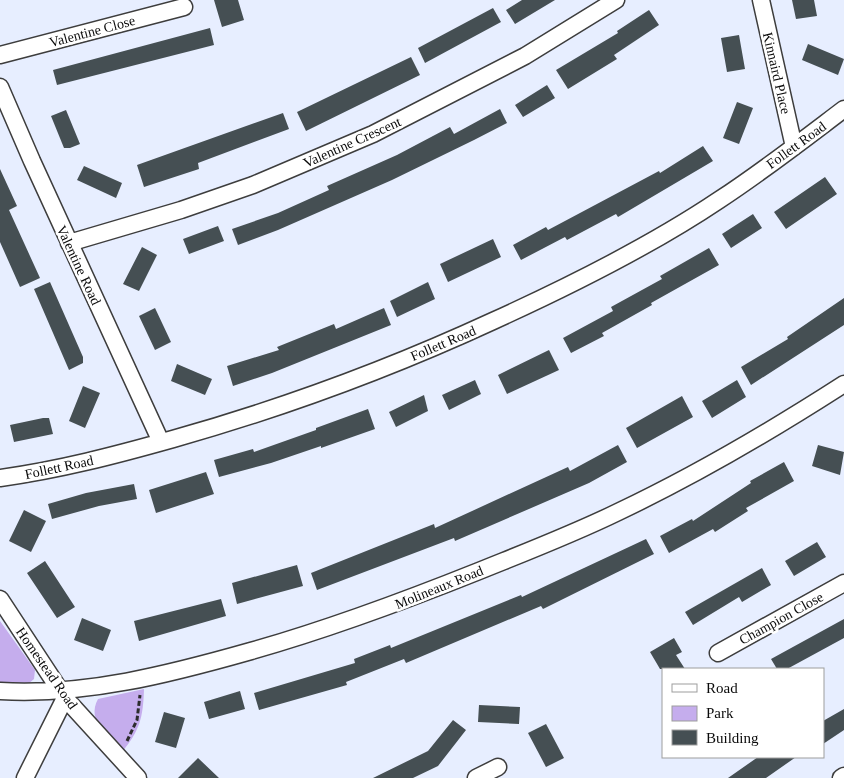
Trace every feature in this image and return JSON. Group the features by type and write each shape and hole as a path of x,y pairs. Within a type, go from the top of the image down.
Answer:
{"street":[{"name":"Valentine Crescent","path":"69,243 181,210 253,185 373,134 525,56 616,0"},
{"name":"Kinnaird Place","path":"761,0 794,146"},
{"name":"Valentine Close","path":"0,55 184,7"},
{"name":"Valentine Road","path":"0,87 69,243 161,442"},
{"name":"Follett Road","path":"0,478 111,456 233,422 333,388 449,341 549,296 718,201 844,110"},
{"name":"Molineaux Road","path":"0,691 63,694 191,668 338,625 540,546 618,512 744,446 844,384"},
{"name":"Champion Close","path":"718,653 844,583"},
{"name":"Homestead Road","path":"0,599 63,694 138,778"},
{"path":"25,778 63,694"},
{"path":"476,778 498,767"}],"path":[{"path":"116,754 130,737 137,720 140,703 138,679"}],"green space":[{"path":"0,621 35,670 34,679 28,684 0,682"},
{"path":"144,689 143,708 137,730 122,752 100,728 95,714 95,707 98,699"}],"building":[{"path":"214,0 238,0 244,20 222,27"},
{"path":"522,0 555,0 515,24 506,10"},
{"path":"792,0 814,0 817,16 796,19"},
{"path":"493,8 501,22 425,63 418,48"},
{"path":"649,10 659,25 614,55 617,59 568,89 556,70 618,33 617,31"},
{"path":"210,28 214,45 57,85 53,70"},
{"path":"739,35 745,69 727,72 721,38"},
{"path":"808,44 844,59 838,75 802,60"},
{"path":"411,57 420,75 306,131 297,112"},
{"path":"547,85 555,98 523,117 515,105"},
{"path":"737,102 753,108 739,144 723,138"},
{"path":"500,109 507,123 392,180 278,230 238,245 232,229 278,213 329,190 327,186 397,155 450,127 454,134"},
{"path":"66,110 80,144 70,148 64,148 51,116"},
{"path":"283,113 289,129 198,163 199,169 144,187 137,165"},
{"path":"703,146 713,161 618,217 616,214 567,240 565,237 521,260 513,245 546,227 548,230 659,171 660,173"},
{"path":"84,166 122,183 116,198 77,180"},
{"path":"0,169 17,206 9,210 40,278 20,287 0,242"},
{"path":"825,177 837,194 786,229 774,212"},
{"path":"753,214 762,228 731,248 722,234"},
{"path":"218,226 224,241 189,254 183,239"},
{"path":"493,239 501,257 448,282 440,264"},
{"path":"142,247 157,255 139,291 123,284"},
{"path":"709,248 719,265 602,333 604,336 571,353 563,338 613,311 611,307 662,279 660,276"},
{"path":"50,282 83,357 83,363 69,370 34,289"},
{"path":"428,282 435,299 397,317 390,301"},
{"path":"844,298 844,325 751,385 741,367 788,339 787,337"},
{"path":"155,308 171,342 155,350 139,316"},
{"path":"384,308 391,325 272,373 233,386 227,366 279,350 277,347 334,324 336,329"},
{"path":"549,350 559,370 507,394 498,375"},
{"path":"177,364 212,379 205,395 171,381"},
{"path":"475,380 481,394 449,410 442,395"},
{"path":"737,380 746,397 712,418 702,401"},
{"path":"83,386 100,393 85,428 69,421"},
{"path":"424,395 428,411 396,427 389,412"},
{"path":"682,396 693,417 637,448 626,428"},
{"path":"368,409 375,429 321,448 321,446 271,463 219,477 214,460 253,449 254,452"},
{"path":"49,418 53,434 14,442 10,425"},
{"path":"618,445 627,462 589,483 455,541 454,538 317,590 311,573 434,524 435,528 568,467 570,471"},
{"path":"818,445 844,452 840,475 812,466"},
{"path":"784,462 794,481 746,508 748,511 715,532 713,529 669,553 660,536 692,519 693,521 751,483 750,481"},
{"path":"206,472 214,494 156,513 149,490"},
{"path":"134,484 137,499 99,506 52,519 48,504 86,493"},
{"path":"24,510 46,521 31,552 9,541"},
{"path":"646,539 654,554 543,609 541,606 406,663 404,659 346,682 347,685 259,710 254,693 355,663 354,659 390,645 391,648 521,595 522,597"},
{"path":"817,542 826,557 794,576 785,561"},
{"path":"45,561 75,607 57,618 27,573"},
{"path":"297,565 303,586 237,604 232,583"},
{"path":"762,568 771,585 742,602 739,597 693,625 685,612"},
{"path":"221,599 226,616 139,641 134,621"},
{"path":"82,618 111,630 103,651 74,640"},
{"path":"844,619 844,638 789,668 776,668 771,659"},
{"path":"674,638 682,652 676,655 684,668 660,669 650,652"},
{"path":"240,691 245,709 209,719 204,702"},
{"path":"479,705 520,707 519,724 478,722"},
{"path":"844,709 844,730 824,743 824,720"},
{"path":"164,712 185,718 176,748 155,742"},
{"path":"453,720 466,730 438,766 413,778 373,778 428,751"},
{"path":"546,724 564,758 546,767 528,733"},
{"path":"198,758 219,778 178,778"},
{"path":"757,758 795,758 766,778 728,778"}]}
